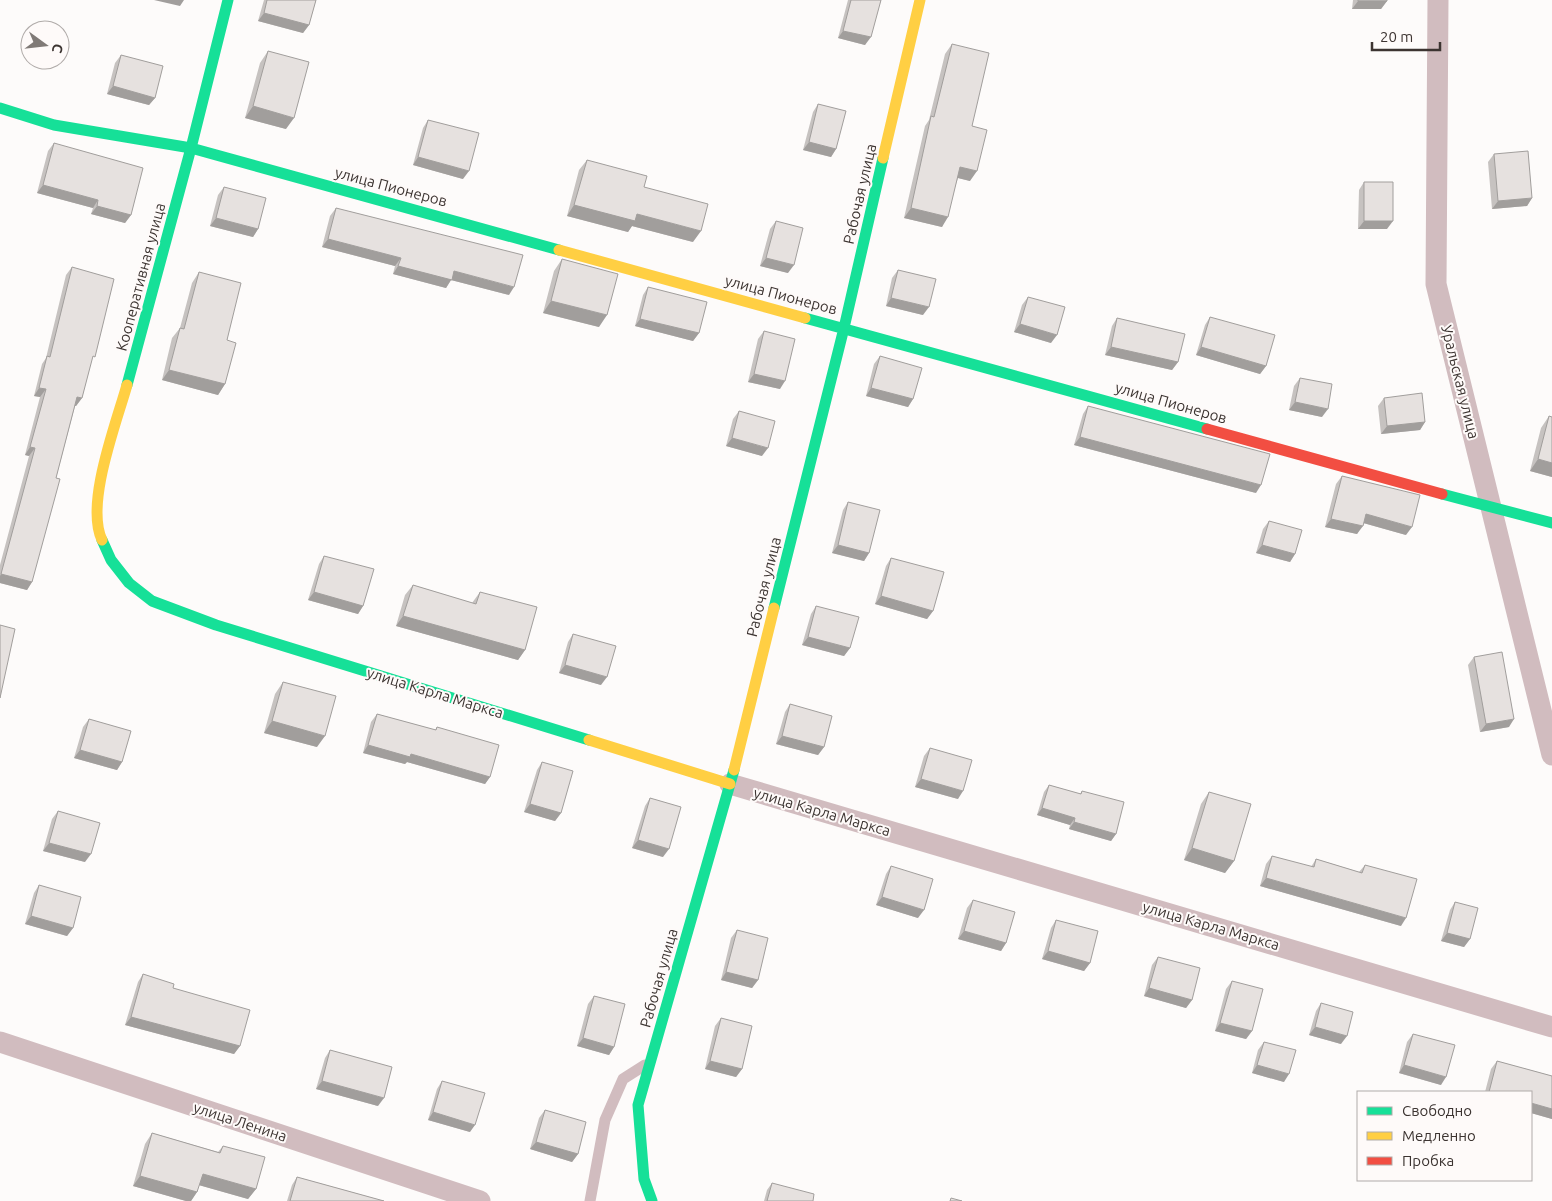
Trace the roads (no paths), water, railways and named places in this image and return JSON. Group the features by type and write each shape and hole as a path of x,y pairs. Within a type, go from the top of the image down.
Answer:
{"street":[{"name":"Кооперативная улица","path":"111,560 98,532 97,495 191,148 228,0"},
{"name":"Рабочая улица","path":"652,1201 644,1179 638,1105 730,784 844,328 920,0"},
{"name":"Уральская улица","path":"1438,0 1436,284 1552,755"},
{"name":"улица Пионеров","path":"0,108 54,125 191,148 1552,523"},
{"name":"улица Карла Маркса","path":"111,560 129,583 152,601 216,625 730,784 1552,1027"},
{"name":"улица Ленина","path":"0,1042 480,1201"}],"lane":[{"path":"590,1201 604,1120 624,1080 651,1062"}]}
